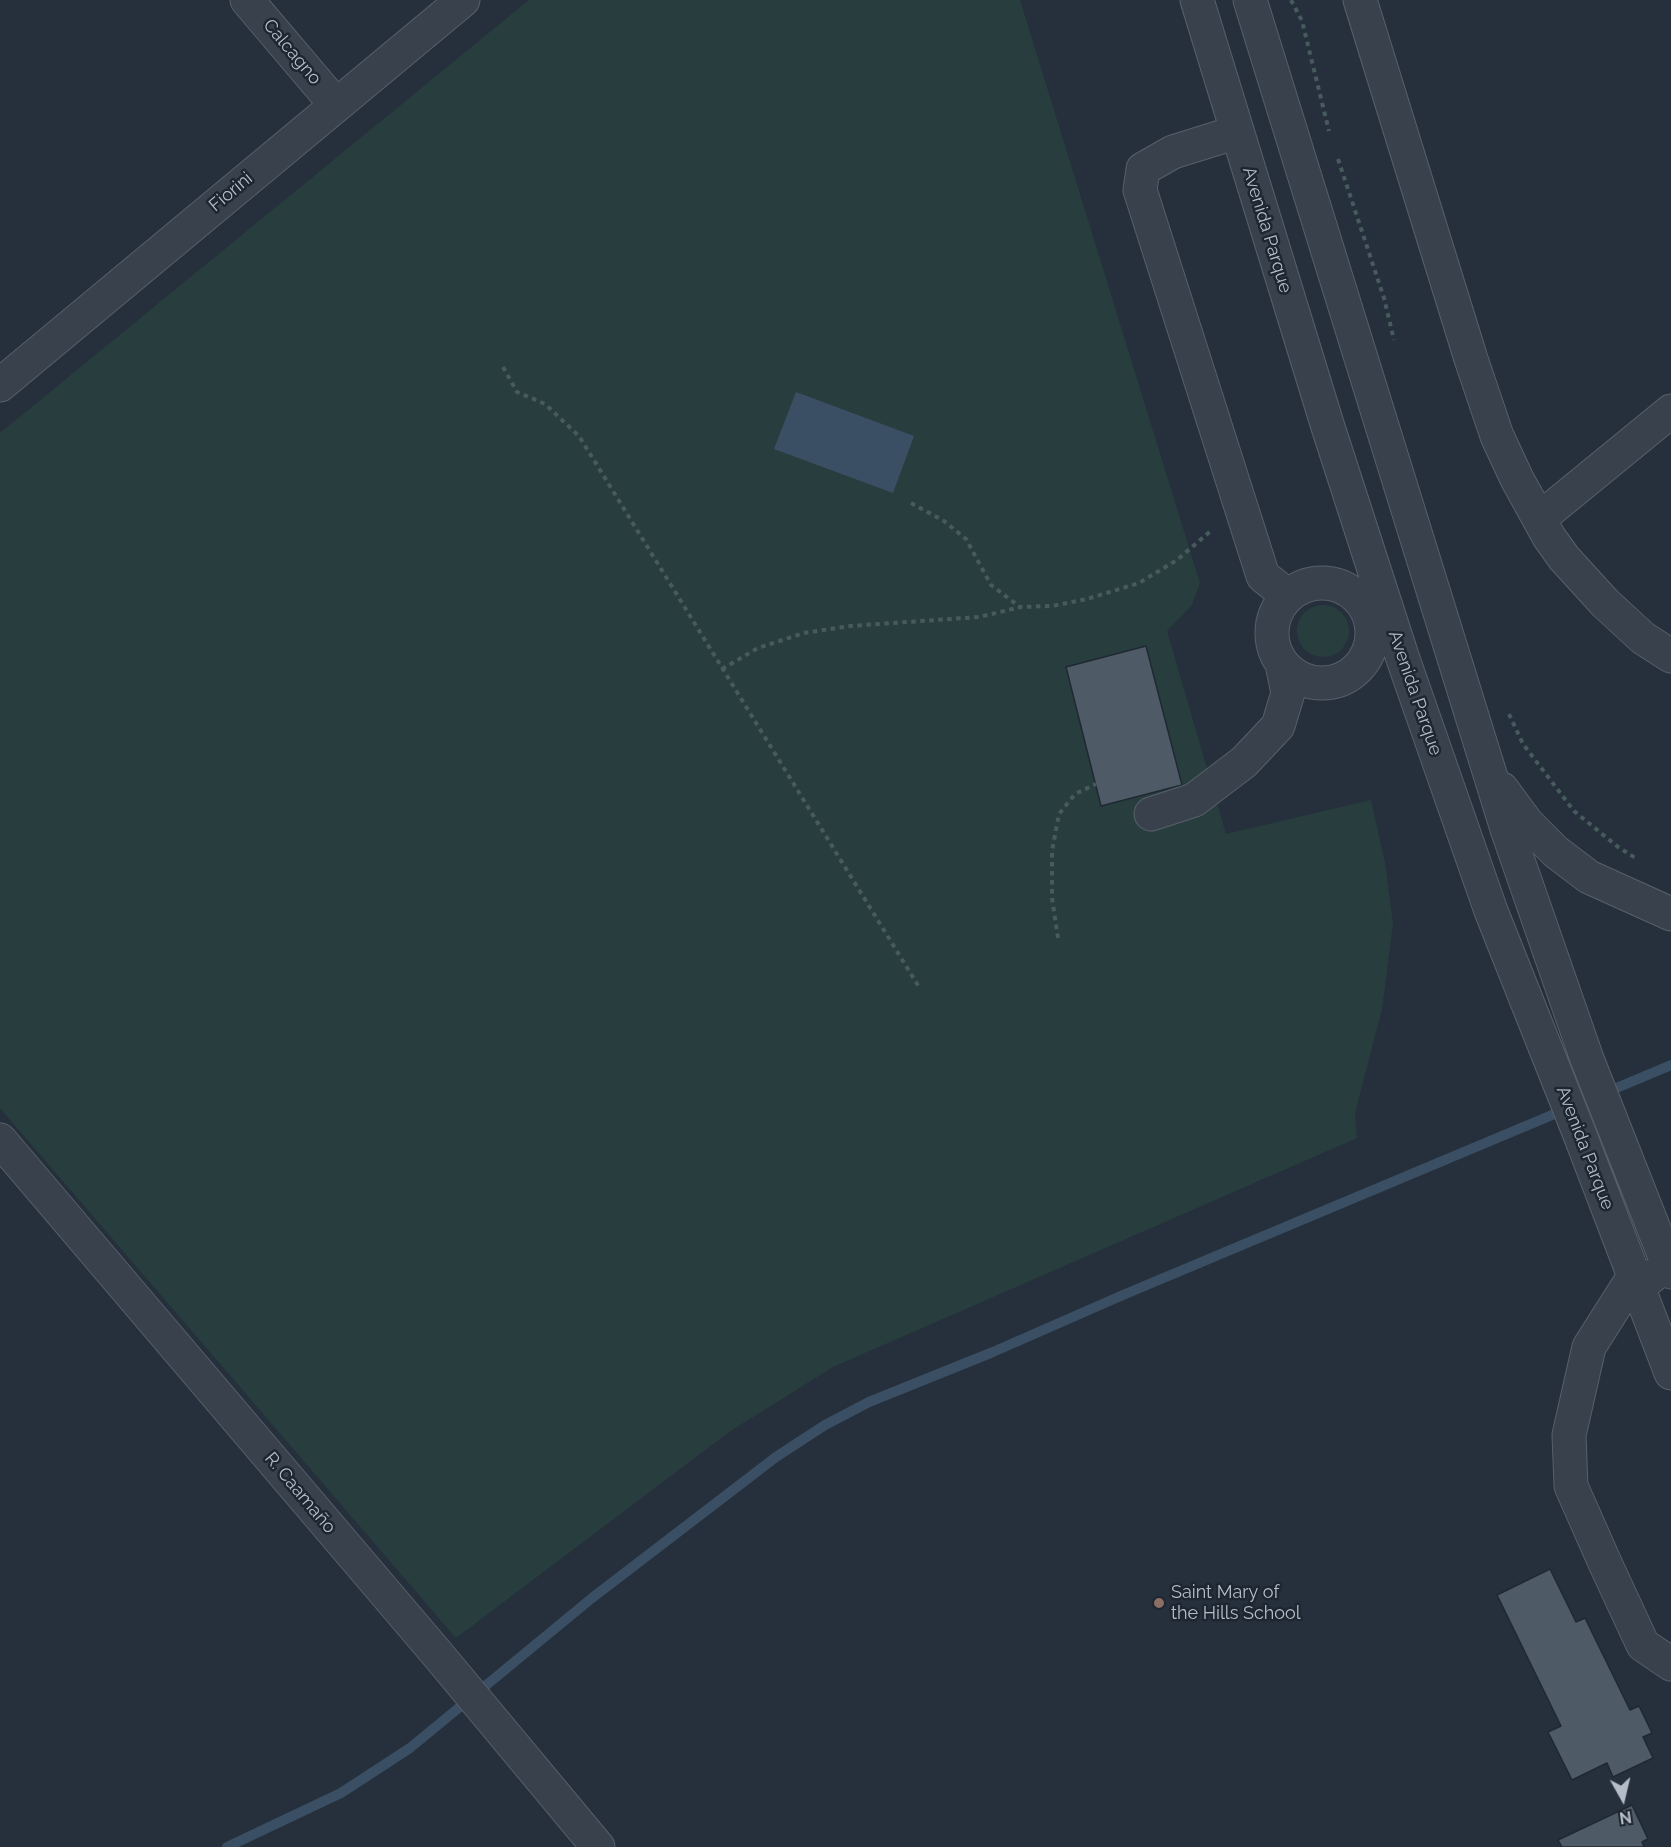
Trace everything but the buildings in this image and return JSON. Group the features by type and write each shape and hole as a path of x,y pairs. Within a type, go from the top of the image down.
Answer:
{"street":[{"name":"Calcagno","path":"247,0 336,105"},
{"name":"Fiorini","path":"0,385 463,0"},
{"name":"Avenida Parque","path":"1197,0 1328,427 1402,656 1491,911 1671,1372"},
{"name":"Avenida Parque","path":"1250,0 1483,754 1587,1059 1671,1272"},
{"path":"1360,0 1471,359 1493,425 1517,479 1564,558 1605,603 1643,638 1671,656"},
{"path":"1237,132 1173,152 1143,169 1140,190 1263,576 1288,596"},
{"path":"1539,519 1671,411"},
{"path":"1336,585 1365,542"},
{"path":"1150,814 1194,800 1244,762 1278,726 1288,693 1282,664 1271,636 1278,608 1288,596 1302,587 1319,583 1336,585 1352,592 1364,604 1371,620 1372,637 1368,654 1360,666 1349,675 1335,681 1321,683 1306,681 1293,674 1282,664"},
{"path":"1368,654 1402,656"},
{"path":"1483,754 1502,790 1527,823 1556,852 1589,877 1671,914"},
{"path":"1491,911 1530,893 1589,877"},
{"name":"R. Caamaño","path":"0,1140 439,1656 598,1847"},
{"path":"1671,1277 1634,1276 1589,1347 1569,1435 1571,1486 1605,1563 1643,1645 1671,1664"}],"path":[{"path":"1291,0 1302,21 1330,135"},
{"path":"1337,157 1384,298 1395,345"},
{"path":"503,367 517,392 545,404 579,436 919,987"},
{"path":"911,503 944,521 966,539 991,585 1021,608"},
{"path":"722,669 758,648 804,633 850,626 979,617 1021,608 1052,606 1087,599 1139,583 1177,560 1213,529"},
{"path":"1505,704 1522,744 1574,811 1618,848 1645,863"},
{"path":"1058,938 1052,898 1052,851 1059,814 1075,794 1096,784"}],"green space":[{"path":"529,0 1020,0 1200,583 1192,605 1167,631 1226,834 1371,800 1385,863 1393,924 1382,1009 1355,1113 1357,1138 833,1367 729,1432 456,1638 0,1108 0,433"},
{"path":"1318,605 1328,605 1342,612 1349,631 1342,650 1328,657 1318,657 1308,653 1301,646 1297,636 1297,626 1301,616 1308,609"}],"water":[{"path":"796,392 914,436 893,493 774,449"}],"waterway":[{"path":"227,1847 341,1793 410,1748 592,1598 776,1457 825,1425 869,1402 993,1352 1123,1295 1671,1065"}],"place":[{"name":"Saint Mary of the Hills School","path":"1159,1603"}]}
